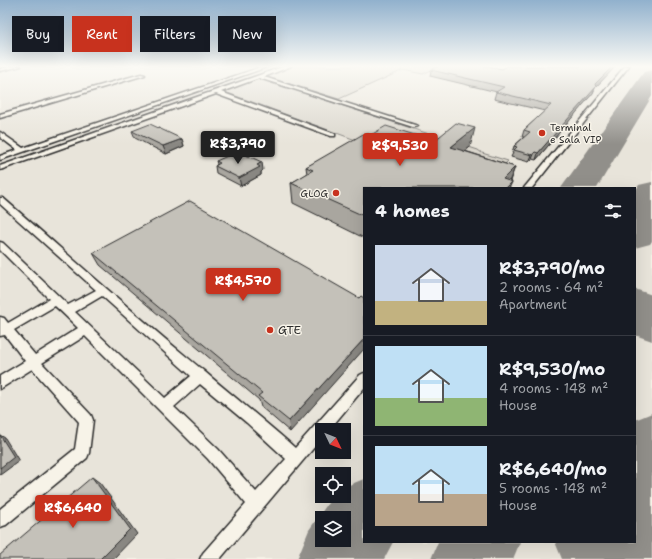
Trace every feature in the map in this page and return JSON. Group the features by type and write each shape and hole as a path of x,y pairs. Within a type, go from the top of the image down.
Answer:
{"lane":[{"path":"0,116 83,92"},
{"path":"0,158 191,92"},
{"path":"216,92 333,135"},
{"path":"0,168 216,92"},
{"path":"307,92 416,126"},
{"path":"529,187 606,92"},
{"path":"0,134 21,150"},
{"path":"0,200 200,376 252,418 295,458"},
{"path":"0,245 56,300 66,312 86,329 166,406 213,454 256,504"},
{"path":"66,312 104,290"},
{"path":"0,519 82,453 86,420 2,327 56,300"},
{"path":"0,383 86,329"},
{"path":"166,406 200,376"},
{"path":"209,559 363,380"}],"shaded area":[{"path":"0,92 652,92 652,559 0,559"},
{"path":"225,92 301,92 508,161 496,173 361,142"},
{"path":"316,92 354,92 339,99"}],"building":[{"path":"496,92 592,92 538,153 535,152 532,155 514,150 517,147 514,146 530,132 524,130 551,105"},
{"path":"456,123 475,128 451,147 515,167 503,179 512,182 507,187 363,187 363,216 291,183 313,170 306,167 365,133 371,135 386,126 434,141"},
{"path":"150,124 182,139 163,146 132,131"},
{"path":"241,153 262,162 257,165 260,167 239,178 215,166 220,163 216,161 232,154 235,156"},
{"name":"GTE","path":"190,201 359,298 361,296 363,297 363,340 289,421 258,396 262,393 93,253"},
{"path":"0,435 14,457 0,468"},
{"path":"92,477 130,529 100,559 0,559 0,555"}],"taxiway":[{"path":"580,187 642,92"},
{"path":"636,233 652,193"},
{"path":"636,310 652,320"},
{"path":"652,447 643,492 644,513 652,536"},
{"path":"338,559 363,520"},
{"path":"472,559 480,543"},
{"path":"596,543 620,559"}],"place":[{"name":"Terminal e Sala VIP","path":"542,133"},
{"name":"GLOG","path":"336,193"},
{"name":"GTE","path":"270,330"}]}
